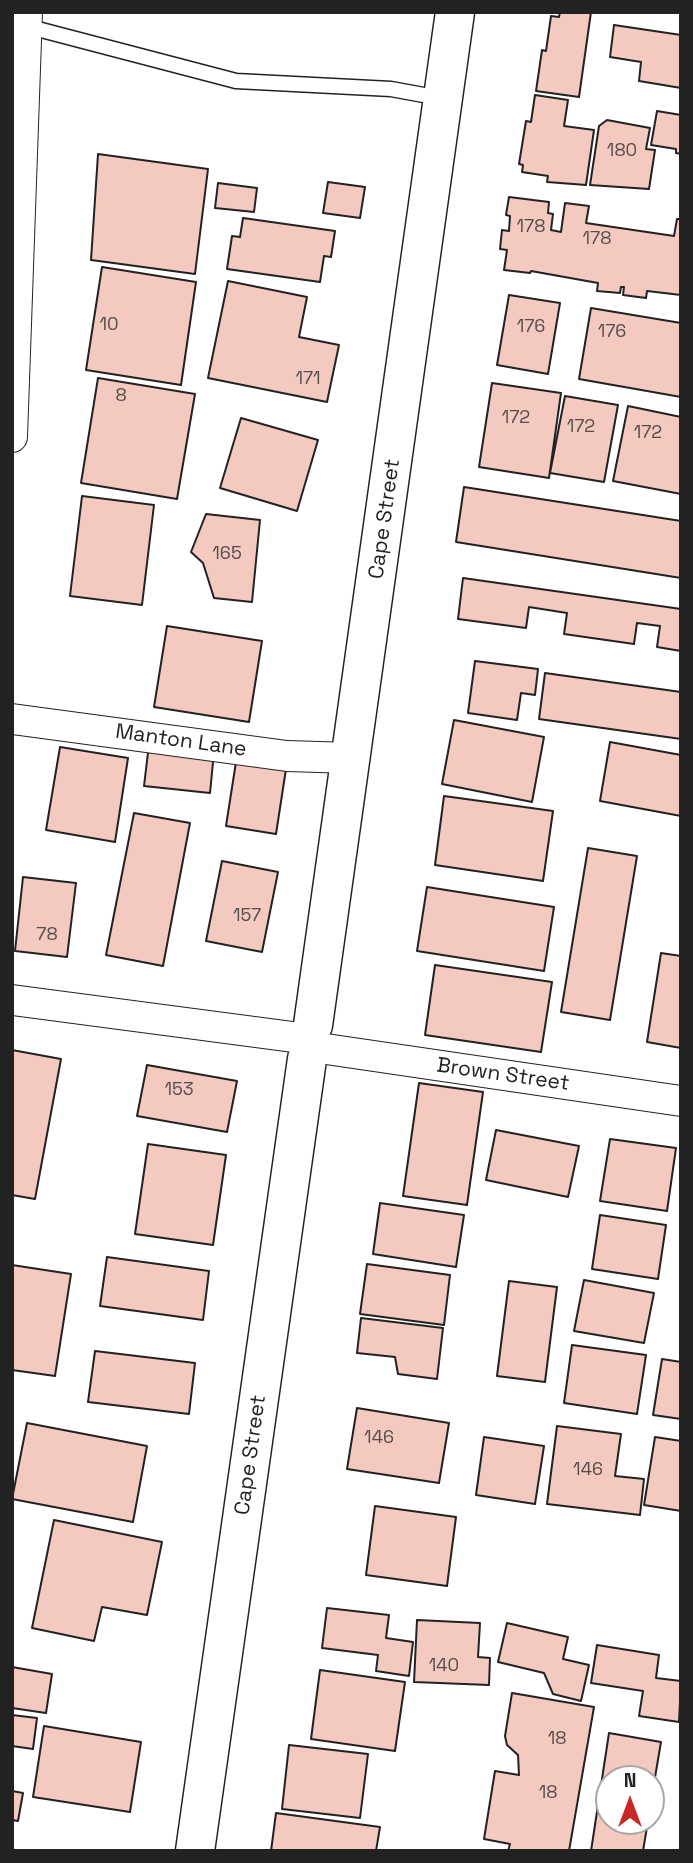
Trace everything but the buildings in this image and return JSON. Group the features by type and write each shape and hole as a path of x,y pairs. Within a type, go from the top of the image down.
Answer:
{"street":[{"name":"Cape Street","path":"195,1851 455,12"},
{"path":"12,438 27,19"},
{"name":"Manton Lane","path":"12,719 287,756 351,758"},
{"name":"Brown Street","path":"12,1000 681,1101"}],"lane":[{"path":"27,19 236,81 391,89 444,99"}]}
